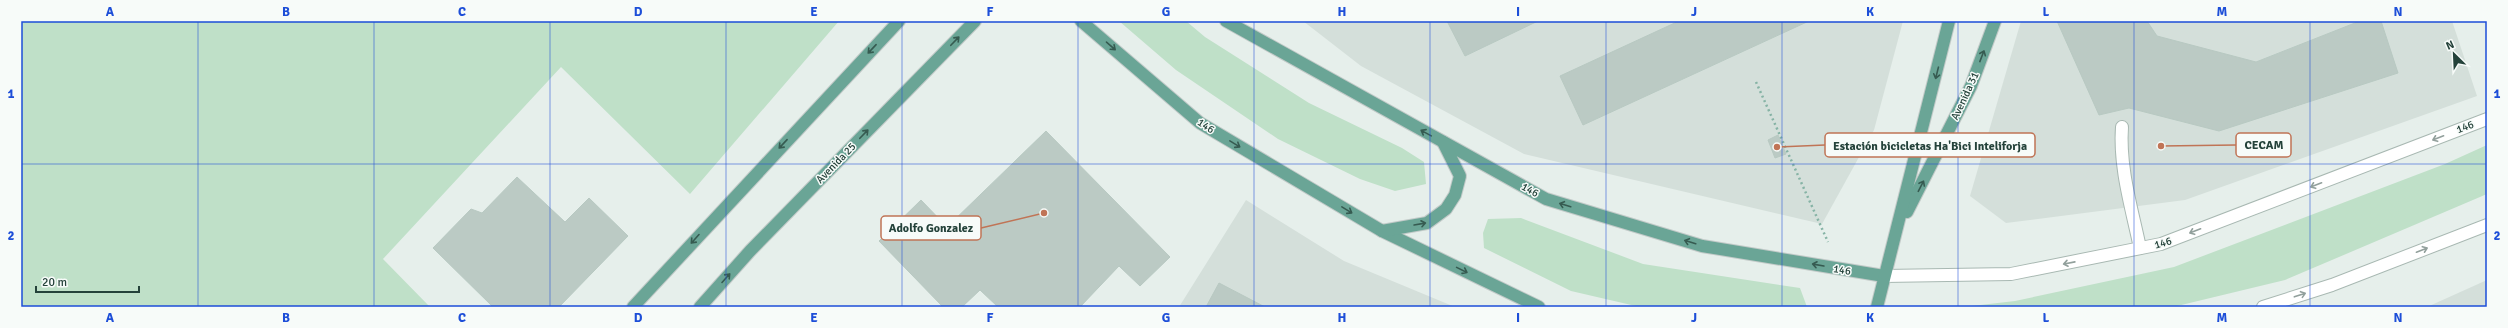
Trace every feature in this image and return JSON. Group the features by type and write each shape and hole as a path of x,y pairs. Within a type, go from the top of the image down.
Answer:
{"main road":[{"path":"633,307 715,217 899,21"},
{"name":"Avenida 25","path":"700,307 750,251 975,21"},
{"name":"146","path":"1081,21 1200,123 1382,231 1539,307"},
{"name":"146","path":"1226,21 1546,199 1702,246 1884,276"},
{"name":"Avenida 31","path":"1877,307 1884,276 1897,233 1949,21"},
{"name":"Avenida 31","path":"1897,233 1971,86 1996,21"},
{"path":"1382,231 1427,223 1449,204 1455,195 1460,176 1443,142"}],"street":[{"name":"146","path":"1884,276 2011,274 2161,244 2487,119"},
{"path":"2122,127 2121,145 2124,172 2140,248"},
{"path":"2263,307 2332,285 2487,225"}],"path":[{"path":"1756,82 1841,269"}],"shaded area":[{"path":"1303,21 1903,21 1874,130 1822,224 1524,154 1361,66"},
{"path":"2021,21 2452,21 2477,96 2185,200 2006,223 1970,196"},
{"path":"1246,200 1344,261 1455,307 1179,307"},
{"path":"2487,280 2487,307 2427,307"}],"green space":[{"path":"21,21 839,21 690,194 561,67 383,259 430,307 21,307"},
{"path":"1119,21 1186,21 1205,37 1309,103 1402,148 1424,162 1426,184 1395,191 1360,179 1278,139 1176,70"},
{"path":"2487,145 2487,194 2285,280 2173,307 1963,307 2015,301 2174,267 2445,164"},
{"path":"1521,218 1643,264 1800,288 1807,307 1640,307 1571,291 1484,248 1483,233 1488,219"}],"building":[{"path":"1447,21 1538,21 1465,56"},
{"path":"1679,21 1809,21 1583,125 1560,76"},
{"path":"2057,21 2147,21 2157,36 2256,62 2360,21 2381,21 2398,73 2219,131 2129,108 2099,115"},
{"path":"1046,131 1170,257 1140,286 1119,266 1080,307 998,307 980,290 962,307 943,307 879,241 921,200 947,227"},
{"path":"1778,135 1786,154 1775,158 1768,140"},
{"path":"517,177 565,222 589,198 628,236 559,307 493,307 433,248 471,209 482,213"},
{"path":"1219,283 1265,307 1206,307"}],"place":[{"name":"CECAM","path":"2161,146"},
{"name":"Estación bicicletas Ha'Bici Inteliforja","path":"1777,147"},
{"name":"Adolfo Gonzalez","path":"1044,213"}]}
